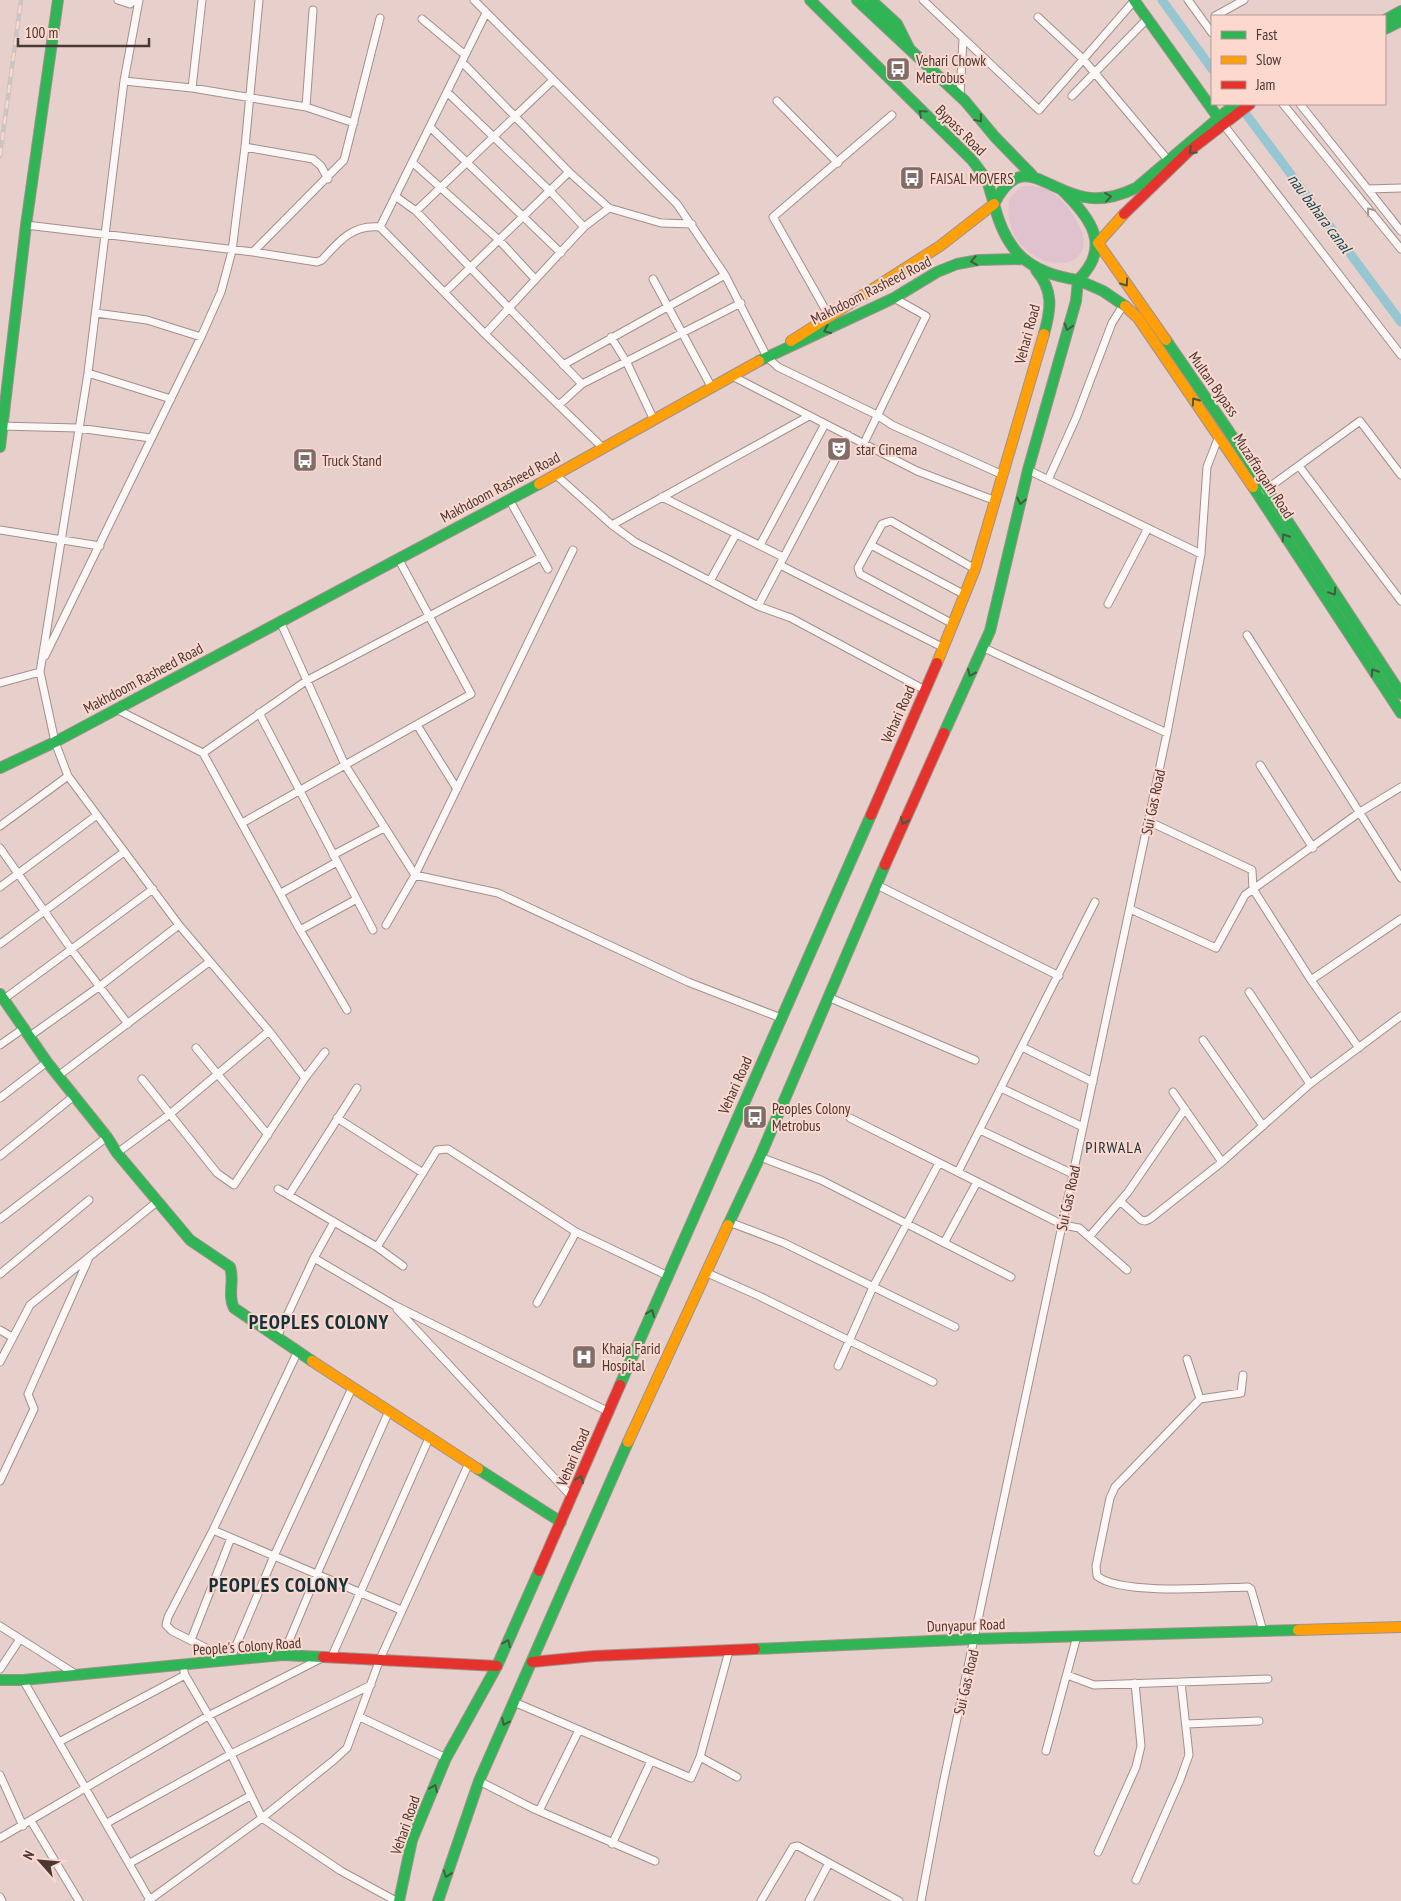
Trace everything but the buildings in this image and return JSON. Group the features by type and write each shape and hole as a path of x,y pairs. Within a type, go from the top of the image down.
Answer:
{"main road":[{"path":"0,447 26,226 58,0"},
{"name":"Bypass Road","path":"810,0 915,106 972,160 988,180 994,204"},
{"path":"857,0 960,96 994,137 1032,175 1061,189 1091,198 1122,195 1136,188 1223,117 1248,105"},
{"path":"871,0 897,24 903,32 909,48"},
{"path":"1134,0 1211,102"},
{"path":"1386,19 1401,11"},
{"path":"1386,28 1401,21"},
{"path":"1214,105 1223,117"},
{"path":"1098,243 1130,206 1234,105"},
{"path":"767,357 829,316 884,284 940,246 994,204 999,191 1006,181 1018,176 1032,175"},
{"path":"994,204 1000,229 1009,244 1022,259 1036,270 1065,279 1078,280 1090,271 1097,259 1098,243 1085,215 1061,189"},
{"name":"Multan Bypass","path":"1098,243 1228,430 1262,493 1401,694"},
{"name":"Makhdoom Rasheed Road","path":"0,768 55,742 556,475 767,357 894,298 937,272 957,264 979,260 1022,259"},
{"name":"Vehari Road","path":"397,1901 412,1840 446,1758 497,1666 944,648 965,595 996,501 1050,314 1052,298 1048,283 1036,270"},
{"path":"438,1901 479,1781 705,1272 760,1157 877,884 990,631 1004,581 1028,470 1076,301 1078,280"},
{"name":"Muzaffargarh Road","path":"1078,280 1101,288 1124,304 1138,318 1262,493 1401,713"},
{"path":"2,996 47,1062 107,1137 117,1153 190,1240 230,1267 233,1276 230,1298 234,1308 352,1388 430,1436 561,1522"},
{"name":"Dunyapur Road","path":"532,1662 594,1656 976,1639 1401,1627"},
{"name":"People's Colony Road","path":"0,1680 184,1671 230,1660 283,1655 497,1666"}],"street":[{"path":"118,0 130,4 134,0"},
{"path":"139,0 124,81 88,373 78,428 63,540 40,672 55,742 68,776 209,962 305,1078"},
{"path":"192,88 202,0"},
{"path":"41,664 100,546 221,292 232,251 245,147 259,0"},
{"path":"474,0 677,204 725,274 741,302 767,357 778,367 877,414 892,425 1003,475"},
{"path":"923,0 932,4 963,39 1039,110 1134,0"},
{"path":"1188,0 1211,32"},
{"path":"1218,15 1244,0"},
{"path":"306,108 313,10"},
{"path":"380,227 486,13"},
{"path":"1038,17 1083,59 1168,160"},
{"path":"253,252 328,179 344,160 380,18"},
{"path":"1204,22 1211,18"},
{"path":"422,19 465,54"},
{"path":"1072,96 1147,19"},
{"path":"960,96 963,39"},
{"path":"462,62 569,172 609,208 661,223 692,224"},
{"path":"416,211 553,80"},
{"path":"124,81 192,88 306,108 354,123"},
{"path":"447,92 550,190 584,228"},
{"path":"777,101 838,163"},
{"path":"1284,105 1401,249"},
{"path":"1301,105 1401,231"},
{"path":"829,316 773,217 892,115"},
{"path":"1223,117 1401,355"},
{"path":"430,127 561,253"},
{"path":"1310,137 1320,129"},
{"path":"245,147 313,159 321,166 328,179"},
{"path":"1326,156 1336,149"},
{"path":"412,162 499,240 536,279"},
{"path":"445,292 569,172"},
{"path":"1368,189 1401,188"},
{"path":"395,196 416,211 582,384"},
{"path":"485,334 584,228 609,208"},
{"path":"26,226 253,252 317,262 322,260 353,231 370,226 380,227 485,334 603,448"},
{"path":"563,365 725,274"},
{"path":"653,279 712,388"},
{"path":"863,445 926,316 894,298"},
{"path":"559,406 582,384 684,334 741,302"},
{"path":"1048,480 1076,418 1112,323 1124,304"},
{"path":"96,312 147,320 201,337"},
{"path":"611,337 627,363 654,420"},
{"path":"88,373 171,399"},
{"path":"732,376 916,471 996,501"},
{"path":"612,525 809,416"},
{"path":"1262,493 1360,421 1401,475"},
{"path":"760,546 826,424"},
{"path":"2,426 78,428 151,438"},
{"path":"758,606 848,435"},
{"name":"Sui Gas Road","path":"922,1901 943,1784 976,1639 1167,733 1201,554 1206,467 1220,436"},
{"path":"1299,466 1401,601"},
{"path":"1028,470 1201,554"},
{"path":"556,475 612,525 635,542 758,606 791,618 925,690"},
{"path":"662,498 784,557"},
{"path":"509,499 548,569"},
{"path":"953,624 860,574 858,568 882,524 890,521 975,569"},
{"path":"1108,604 1148,528"},
{"path":"0,530 100,546"},
{"path":"710,581 736,534"},
{"path":"871,545 965,595"},
{"path":"386,925 415,875 573,550"},
{"path":"203,753 306,681 541,556"},
{"path":"242,823 471,694 398,558"},
{"path":"780,565 944,648"},
{"path":"280,621 345,765 415,875 498,893 688,982 781,1018"},
{"path":"1246,635 1401,878"},
{"path":"982,647 1167,733"},
{"path":"0,683 40,672"},
{"path":"116,709 203,753 300,930 347,1010"},
{"path":"260,714 301,790 355,900 373,930"},
{"path":"416,725 457,789"},
{"path":"1260,765 1313,848"},
{"path":"0,826 68,776"},
{"path":"1130,909 1216,948 1245,895 1313,848 1360,812 1401,787"},
{"path":"0,887 97,815"},
{"path":"1148,821 1252,870 1253,890 1311,980 1359,1048"},
{"path":"281,893 384,828"},
{"path":"0,848 71,949 128,1024"},
{"path":"0,944 124,852"},
{"path":"877,884 1059,976"},
{"path":"2,996 71,949 153,889"},
{"path":"300,930 355,900"},
{"path":"958,1172 1095,902"},
{"path":"1311,980 1401,919"},
{"path":"0,1045 27,1032 100,986 180,925"},
{"path":"58,1076 209,962"},
{"path":"1249,992 1310,1084"},
{"path":"828,997 974,1060"},
{"path":"1120,1201 1145,1221 1222,1162 1310,1084 1401,1016"},
{"path":"117,1153 170,1114 268,1031"},
{"path":"1203,1040 1263,1126"},
{"path":"1022,1047 1093,1082"},
{"path":"196,1048 268,1135"},
{"path":"142,1079 217,1173 234,1185 305,1078 325,1052"},
{"path":"0,1098 47,1062"},
{"path":"289,1195 357,1088"},
{"path":"1001,1088 1084,1127"},
{"path":"1173,1092 1222,1162"},
{"path":"0,1156 74,1096"},
{"path":"1089,1237 1120,1201 1185,1109"},
{"path":"337,1118 423,1173"},
{"path":"850,1118 1063,1225 1078,1228 1127,1270"},
{"path":"980,1130 1073,1174"},
{"path":"0,1219 107,1137"},
{"path":"377,1247 437,1150 448,1149 576,1232 668,1276"},
{"path":"760,1157 821,1180 1011,1277"},
{"path":"838,1366 873,1287 939,1163"},
{"path":"944,1243 976,1182"},
{"path":"278,1189 377,1247 403,1266"},
{"path":"0,1274 89,1200"},
{"path":"0,1362 30,1305 88,1260 158,1201"},
{"path":"277,1337 314,1258 334,1222"},
{"path":"729,1222 784,1243 955,1327"},
{"path":"537,1303 576,1232"},
{"path":"314,1258 394,1305 609,1412"},
{"path":"0,1481 34,1409 28,1394 88,1260"},
{"path":"705,1272 933,1382"},
{"path":"394,1305 572,1497"},
{"path":"0,1330 12,1337"},
{"path":"298,1351 213,1530 168,1617 166,1625 230,1660 274,1556 352,1388"},
{"path":"1187,1359 1200,1399"},
{"path":"1243,1376 1243,1390 1239,1395 1200,1399 1115,1487 1110,1498 1096,1566 1096,1576 1102,1580 1139,1587 1248,1587 1251,1589 1263,1631"},
{"path":"283,1655 316,1574 389,1411"},
{"path":"0,1838 208,1716 328,1656 430,1436"},
{"path":"23,1680 130,1863 149,1900 262,1818 347,1748 380,1659 469,1463"},
{"path":"213,1530 401,1610"},
{"path":"191,1640 231,1538"},
{"path":"0,1626 77,1675"},
{"path":"1046,1751 1077,1636"},
{"path":"0,1669 20,1639"},
{"path":"514,1702 691,1778 700,1757 729,1651"},
{"path":"60,1742 184,1671 231,1754 262,1818 341,1871 397,1901"},
{"path":"1067,1675 1094,1685 1268,1679"},
{"path":"1136,1880 1189,1755 1180,1682"},
{"path":"1098,1852 1136,1767 1141,1746 1135,1683"},
{"path":"106,1823 231,1754 371,1685"},
{"path":"360,1716 446,1758"},
{"path":"1186,1724 1259,1721"},
{"path":"539,1811 579,1730"},
{"path":"700,1757 737,1777"},
{"path":"612,1844 651,1761"},
{"path":"0,1775 23,1826"},
{"path":"479,1781 539,1811 655,1861"},
{"path":"130,1863 250,1796"},
{"path":"31,1821 79,1901"},
{"path":"761,1901 793,1847 798,1846 899,1901"},
{"path":"809,1901 829,1863"},
{"path":"0,1897 2,1901"}],"shaded area":[{"path":"1021,187 1046,189 1060,199 1069,209 1082,233 1082,251 1072,260 1056,263 1038,258 1022,246 1011,226 1009,199"}],"waterway":[{"name":"nau bahara canal","path":"1162,0 1211,68"},
{"name":"nau bahara canal","path":"1240,106 1401,322"}],"railway":[{"path":"0,156 21,0"}],"traffic: fast":[{"path":"0,447 26,225 58,0"},
{"path":"810,0 972,160 987,180 994,204"},
{"path":"857,0 965,101 995,137 1032,175"},
{"path":"871,0 897,24 909,48"},
{"path":"1134,0 1222,123"},
{"path":"1386,19 1401,11"},
{"path":"1386,28 1401,21"},
{"path":"1061,190 1084,197 1104,198 1136,188 1234,105"},
{"path":"1024,176 1034,178 1061,190 1081,210 1094,232 1096,244 1094,255 1089,267 1078,280 1046,272 1033,266 1022,257 1005,235 994,204 1004,188 1014,179 1024,176"},
{"path":"759,361 894,298 937,272 957,264 979,260 1022,259"},
{"path":"1036,270 1046,285 1049,300 1044,334"},
{"path":"944,733 990,631 1028,470 1076,301 1078,280 1103,291 1125,306"},
{"path":"1166,340 1228,430 1401,694"},
{"path":"0,768 55,742 539,484"},
{"path":"1253,487 1401,713"},
{"path":"620,1385 871,815"},
{"path":"728,1225 760,1157 885,865"},
{"path":"0,994 47,1062 107,1137 117,1153 190,1240 230,1267 232,1277 231,1298 234,1308 312,1361"},
{"path":"438,1901 479,1781 628,1442"},
{"path":"478,1469 561,1522"},
{"path":"399,1901 412,1840 446,1758 497,1666 539,1571"},
{"path":"755,1649 976,1639 1298,1630"},
{"path":"0,1680 23,1680 283,1655 323,1657"}],"traffic: slow":[{"path":"791,341 940,246 994,204"},
{"path":"1124,214 1098,243 1166,340"},
{"path":"1125,306 1138,318 1253,487"},
{"path":"937,663 975,569 1044,334"},
{"path":"539,484 759,361"},
{"path":"628,1442 728,1225"},
{"path":"312,1361 478,1469"},
{"path":"1298,1630 1401,1627"}],"traffic: jam":[{"path":"1124,214 1189,151 1249,105"},
{"path":"871,815 937,663"},
{"path":"885,865 944,733"},
{"path":"539,1571 620,1385"},
{"path":"532,1662 594,1656 755,1649"},
{"path":"323,1657 497,1666"}],"place":[{"name":"Vehari Chowk Metrobus","path":"898,69"},
{"name":"FAISAL MOVERS","path":"912,178"},
{"name":"star Cinema","path":"839,449"},
{"name":"Truck Stand","path":"305,460"},
{"name":"Peoples Colony Metrobus","path":"755,1117"},
{"name":"Khaja Farid Hospital","path":"584,1357"}],"district":[{"name":"PIRWALA","path":"1114,1147"},
{"name":"PEOPLES COLONY","path":"319,1322"},
{"name":"PEOPLES COLONY","path":"279,1585"}]}
